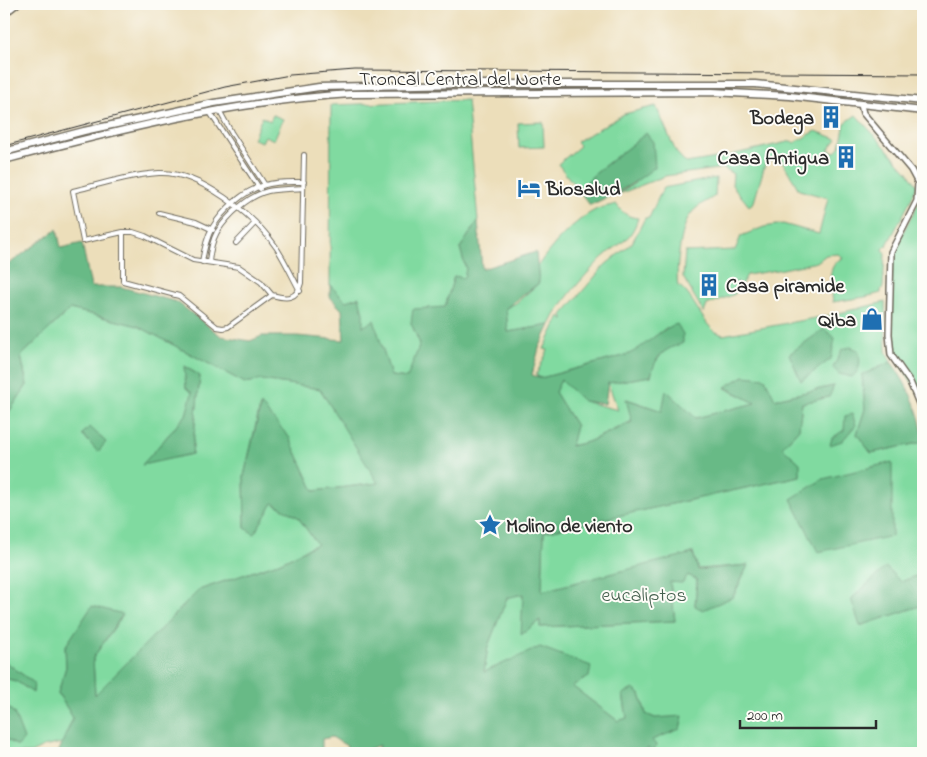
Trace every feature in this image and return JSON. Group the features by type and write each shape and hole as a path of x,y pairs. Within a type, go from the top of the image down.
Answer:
{"highway":[{"name":"Troncal Central del Norte","path":"4,152 84,131 214,103 319,87 467,84 755,84 923,101"},
{"name":"Troncal Central del Norte","path":"4,160 122,130 209,111 310,97 351,94 712,92 790,96 923,111"}],"street":[{"path":"4,14 17,4"},
{"path":"861,105 863,113 911,170 918,183 917,201 891,252 889,334 891,355 910,382 923,413"},
{"path":"219,110 268,191"},
{"path":"209,111 262,193"},
{"path":"236,153 242,150"},
{"path":"300,290 275,246 255,223 203,184 178,175 160,173 123,179 73,191 83,241 123,232 133,232 184,257 202,262 239,267 260,282 272,295 290,297 300,290 301,283 304,155"},
{"path":"202,262 205,244 212,229 232,204 245,194 265,185 284,182 304,182"},
{"path":"209,262 212,243 217,232 237,208 268,191 303,188"},
{"path":"159,213 196,222 217,232"},
{"path":"236,243 255,223"},
{"path":"123,232 123,281 179,296 217,327 228,327 272,295"}],"green space":[{"path":"467,100 478,221 460,248 466,269 464,279 454,276 445,307 411,323 420,344 408,378 391,376 374,321 363,328 359,297 346,301 330,285 331,105"},
{"path":"656,106 676,152 686,163 792,141 794,143 816,131 837,139 828,150 835,152 840,147 845,123 856,115 908,172 917,185 911,200 883,249 885,254 881,293 833,302 831,271 837,261 843,258 838,254 826,255 817,262 747,275 741,285 736,281 740,285 735,294 707,305 704,313 683,277 685,252 735,250 741,236 764,227 783,224 819,234 828,198 799,190 781,159 766,161 754,202 749,206 732,185 733,174 724,168 665,176 614,196 635,183 646,134 603,167 578,190 558,164 580,146 576,142 624,114"},
{"path":"273,115 283,119 274,140 265,136 262,142 253,139 262,117 270,121"},
{"path":"543,122 544,147 519,148 518,123"},
{"path":"646,133 653,142 655,167 624,189 590,205 578,190 603,167"},
{"path":"716,178 715,196 695,209 687,221 679,249 677,271 678,286 686,292 713,330 723,335 831,315 885,302 886,351 891,362 862,375 865,409 857,434 871,453 923,442 923,573 901,582 861,625 923,605 923,750 914,753 643,753 647,747 654,751 651,740 655,718 646,714 640,694 623,694 627,718 618,721 572,686 484,672 488,646 507,597 523,594 522,634 540,620 540,627 675,621 670,582 688,575 697,580 695,605 733,597 748,565 698,569 693,552 686,556 542,591 544,532 800,476 799,463 782,447 799,429 802,403 829,397 833,386 775,399 744,376 725,388 756,403 696,418 662,411 627,399 632,421 588,442 570,446 576,426 555,392 561,379 583,401 618,410 608,383 651,376 654,364 665,350 667,327 640,349 627,355 541,378 536,375 548,350 544,349 560,316 564,320 562,315 605,265 632,243 645,218 649,218 663,188"},
{"path":"923,186 923,399 892,352 891,332 892,270 899,240 919,202"},
{"path":"616,204 626,214 638,218 635,227 627,238 606,254 579,283 560,307 550,325 508,332 506,308 516,303 539,283 537,267 549,250 571,227 588,214 597,209"},
{"name":"eucaliptos","path":"478,221 482,269 536,252 539,283 506,308 508,332 550,325 539,348 532,375 541,378 627,355 664,330 677,324 683,334 683,343 666,351 658,358 651,376 608,383 605,404 583,401 561,380 555,392 576,426 571,446 588,442 632,422 626,399 662,411 666,390 696,418 755,403 725,387 744,376 765,378 775,399 834,386 829,397 802,403 799,429 782,447 800,463 800,476 544,532 542,591 693,553 698,570 748,565 733,597 703,610 695,606 697,580 688,575 682,583 670,582 675,621 540,627 540,620 521,635 523,594 507,598 488,646 484,672 540,647 591,666 589,677 572,686 618,721 627,718 623,694 633,689 640,694 646,714 655,718 683,716 680,729 652,740 656,745 654,751 647,748 643,753 583,749 583,753 374,753 380,745 351,753 346,752 347,746 332,737 322,739 322,753 58,753 73,718 58,693 66,667 65,647 92,606 123,614 93,658 95,695 199,590 281,562 317,544 298,517 273,503 254,534 245,528 244,476 261,405 289,437 314,491 378,483 320,389 262,380 245,383 138,326 70,309 21,356 27,385 7,415 4,415 4,259 9,264 57,229 61,248 82,243 91,287 121,287 177,302 221,336 250,341 262,336 297,336 344,340 342,310 330,297 330,285 346,301 359,297 363,313 363,327 374,320 391,376 407,378 420,344 411,323 413,309 445,307 454,276 464,278 466,269 460,248"},
{"path":"70,309 138,326 245,383 262,380 320,389 379,483 314,491 289,437 260,406 244,476 245,528 254,533 273,503 298,517 317,544 281,562 199,590 95,696 93,658 123,615 92,607 65,647 66,667 58,693 73,718 62,743 43,747 31,753 4,753 4,738 18,746 14,713 4,704 4,678 16,681 33,692 34,683 4,661 4,415 7,415 27,385 21,356","holes":["185,366 200,376 192,454 143,464 186,415 193,393 186,388"]},
{"path":"824,329 835,338 831,359 801,381 789,354"},
{"path":"851,347 858,350 860,362 859,368 852,377 839,374 833,368 842,349"},
{"path":"891,362 913,400 920,421 923,442 871,453 857,434 865,409 862,375"},
{"path":"184,366 200,376 192,454 142,465 186,415 192,393 186,388"},
{"path":"852,414 856,425 842,441 830,445 832,438 844,430 845,416"},
{"path":"90,427 106,442 98,452 82,434"},
{"path":"892,462 892,536 818,552 791,499 823,479"},
{"path":"886,567 901,582 923,573 923,605 860,626 851,599"},
{"path":"4,661 34,683 33,693 16,681 4,678"},
{"path":"4,704 14,713 24,739 18,746 4,738"}],"railway":[{"path":"4,146 225,87 290,75 355,70 923,74"}],"place":[{"name":"Bodega","path":"831,117"},
{"name":"Casa Antigua","path":"846,157"},
{"name":"Biosalud","path":"529,188"},
{"name":"Casa piramide","path":"709,285"},
{"name":"Qiba","path":"872,319"},
{"name":"Molino de viento","path":"490,525"}]}
